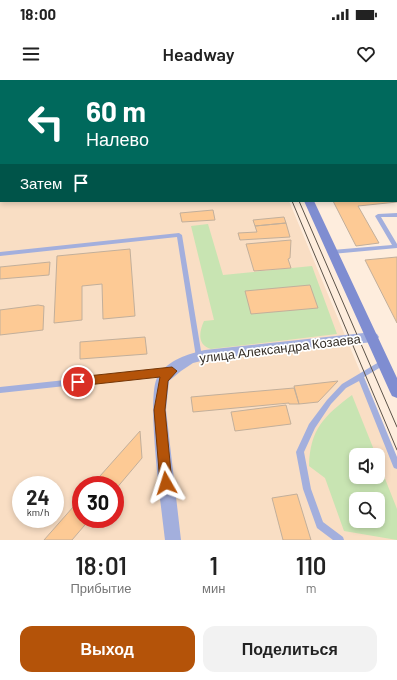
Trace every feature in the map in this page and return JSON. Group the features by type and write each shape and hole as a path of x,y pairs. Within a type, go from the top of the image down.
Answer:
{"street":[{"path":"309,202 373,337 397,392"},
{"name":"улица Александра Козаева","path":"173,540 159,410 164,379 172,371 189,359 373,337"}],"lane":[{"path":"332,252 396,246 378,216 397,215"},
{"path":"0,254 179,235 199,357"},
{"path":"340,540 320,525 307,489 300,452 312,426 329,402 344,386 384,362"},
{"path":"0,390 172,371"},
{"path":"360,376 397,466"}],"shaded area":[{"path":"0,202 289,202 397,460 397,540 0,540"}],"green space":[{"path":"208,224 223,275 312,266 337,334 211,349 206,347 200,338 201,329 204,321 214,320 191,226"},
{"path":"352,395 373,448 349,448 349,484 385,484 385,479 397,509 397,540 344,531 325,478 309,466 312,442 320,424"}],"building":[{"path":"334,202 397,202 358,206 379,243 356,246"},
{"path":"213,210 215,220 182,222 180,213"},
{"path":"284,217 286,223 255,226 253,220"},
{"path":"286,223 290,237 240,240 238,233 257,232 255,226"},
{"path":"291,240 290,258 288,259 291,268 254,271 246,244"},
{"path":"130,249 135,316 103,319 102,284 82,286 82,320 54,323 57,256"},
{"path":"397,257 397,323 365,260"},
{"path":"50,262 49,275 0,279 0,267"},
{"path":"310,285 318,308 251,314 245,291"},
{"path":"38,305 44,306 43,330 0,335 0,310"},
{"path":"145,337 147,354 80,359 80,342"},
{"path":"338,381 318,402 299,404 294,386"},
{"path":"294,388 299,404 289,403 193,412 191,397"},
{"path":"286,405 291,424 235,431 231,412"},
{"path":"140,431 142,458 124,479 124,476 100,476"},
{"path":"297,494 311,540 283,540 272,498"},
{"path":"72,508 72,528 82,528 72,540 44,540 55,528 64,528 64,517"}],"tram line":[{"path":"292,202 397,450"},
{"path":"299,202 397,427"}],"route":[{"path":"78,382 172,371 164,379 159,410 166,483"}]}
